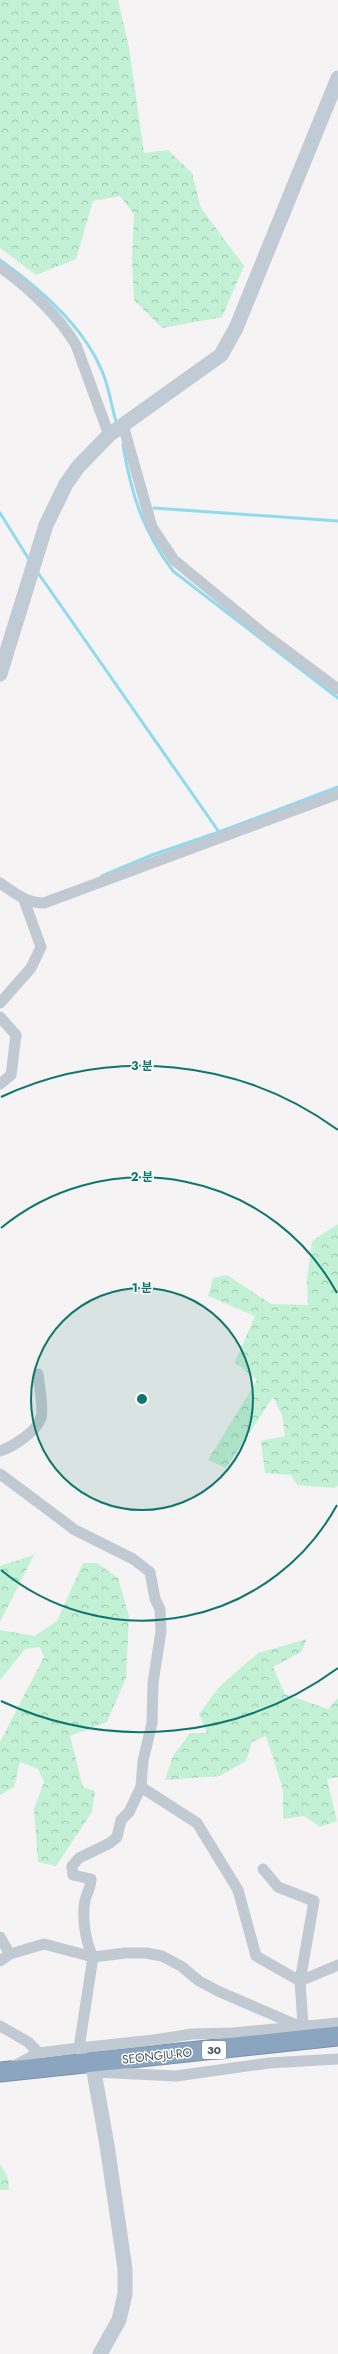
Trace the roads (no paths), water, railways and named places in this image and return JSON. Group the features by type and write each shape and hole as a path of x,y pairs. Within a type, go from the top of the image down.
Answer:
{"highway":[{"name":"SEONGJU-RO","path":"92,2068 303,2034 338,2036"},
{"name":"SEONGJU-RO","path":"1,2075 338,2047"}],"street":[{"path":"0,674 46,526 66,484 78,467 116,430 221,355 236,328 338,78"},
{"path":"0,267 55,316 68,331 116,430 152,528 174,560 264,634 338,689"},
{"path":"0,883 24,900 32,903 44,903 338,794"},
{"path":"0,1003 31,968 41,947 24,900"},
{"path":"0,1017 16,1035 11,1075 0,1084"},
{"path":"0,1451 9,1448 33,1430 41,1417 38,1374"},
{"path":"0,1474 76,1530 133,1559 150,1572 155,1599 160,1609 161,1631 153,1683 152,1723 143,1761 141,1787 129,1812 121,1820 117,1837 110,1843 79,1858 72,1866 73,1875 91,1879 86,1900 84,1918 86,1944 92,1957 79,2048 92,2068 107,2145 125,2269 125,2294 119,2320 100,2354"},
{"path":"141,1787 197,1823 238,1890 256,1956 300,1981"},
{"path":"264,1869 278,1887 314,1901 300,1981 303,2034"},
{"path":"0,1937 10,1954"},
{"path":"0,1961 10,1954 44,1944 92,1957 126,1953 146,1953 162,1956 181,1966 199,1981 303,2034"},
{"path":"300,1981 338,1965"},
{"path":"1,2075 39,2053 192,2034 303,2034 338,2023"},
{"path":"0,2026 28,2042 39,2053"},
{"path":"92,2068 176,2076 269,2063 338,2059"}],"waterway":[{"path":"0,260 44,295 72,324 84,339 94,355 105,378 117,424"},
{"path":"123,445 134,496 146,526 173,571 338,698"},
{"path":"154,508 338,521"},
{"path":"0,513 30,561"},
{"path":"36,570 219,832 338,787"},
{"path":"102,876 152,855 219,832"}]}
